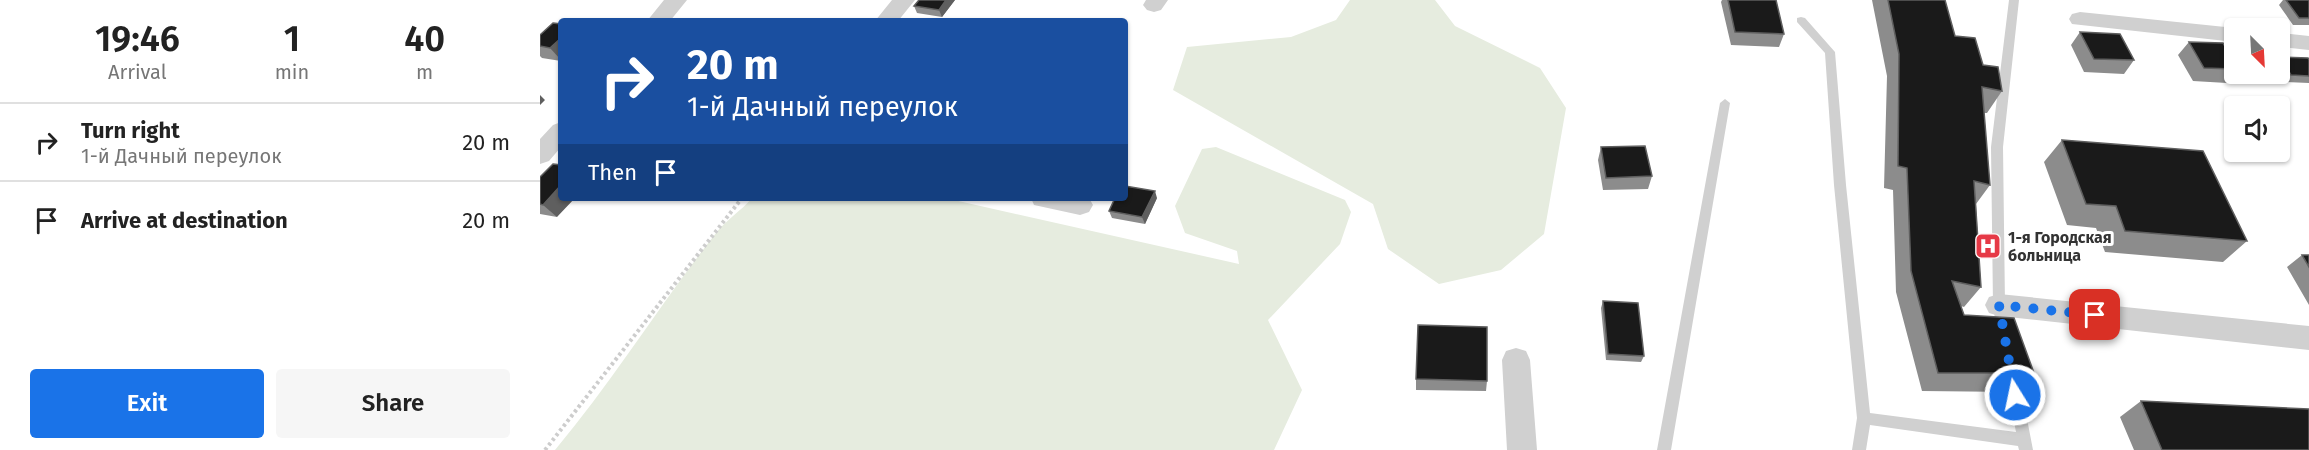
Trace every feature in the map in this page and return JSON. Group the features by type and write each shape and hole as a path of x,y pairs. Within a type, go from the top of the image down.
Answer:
{"street":[{"path":"661,18 676,0"},
{"path":"889,18 904,0"},
{"path":"2080,19 2224,34"},
{"path":"2290,41 2309,43"},
{"path":"540,155 558,134"},
{"path":"1059,201 1080,205"},
{"path":"1999,305 2309,338"},
{"path":"1516,360 1522,450"}],"lane":[{"path":"1864,418 2025,445 1999,305 1996,147 2014,0"},
{"path":"1801,20 1830,52 1840,185 1864,418 1859,450"},
{"path":"1664,450 1725,103"}],"path":[{"path":"545,450 740,201"}],"shaded area":[{"path":"1350,0 1435,0 1455,26 1540,68 1566,108 1544,234 1501,270 1439,284 1388,249 1373,204 1173,90 1187,47 1291,37 1336,20"},
{"path":"1216,147 1345,200 1351,212 1340,244 1268,320 1302,390 1274,450 555,450 597,397 716,233 749,201 958,201 1239,264 1237,251 1185,233 1175,206 1202,149"}],"building":[{"path":"919,0 946,0 939,10 914,6"},
{"path":"1728,0 1776,0 1784,34 1735,32"},
{"path":"1888,0 1945,0 1955,36 1975,38 1983,65 1998,67 2002,91 1982,87 1990,185 1974,181 1981,287 1952,281 1964,315 2014,318 2034,373 1938,373 1911,271 1907,168 1898,166 1899,54"},
{"path":"2286,0 2309,0 2309,18 2299,18"},
{"path":"553,23 558,24 558,41 550,48 540,46 540,35"},
{"path":"2080,32 2120,34 2134,60 2094,59"},
{"path":"2189,42 2223,43 2224,69 2204,68"},
{"path":"2290,57 2308,58 2309,76 2291,75"},
{"path":"2062,140 2203,151 2247,241 2125,231 2116,206 2086,204"},
{"path":"1645,146 1652,176 1606,178 1601,147"},
{"path":"553,164 558,165 558,188 543,205 540,204 540,177"},
{"path":"1128,186 1155,191 1142,217 1109,211 1114,201 1128,201"},
{"path":"2302,255 2309,255 2309,267"},
{"path":"1603,301 1638,303 1644,356 1608,354"},
{"path":"1418,325 1487,327 1487,381 1416,379"},
{"path":"2141,401 2309,409 2309,450 2162,450"}],"place":[{"name":"1-я Городская больница","path":"1988,246"}],"route":[{"path":"2015,395 1999,305 2095,315"}]}
